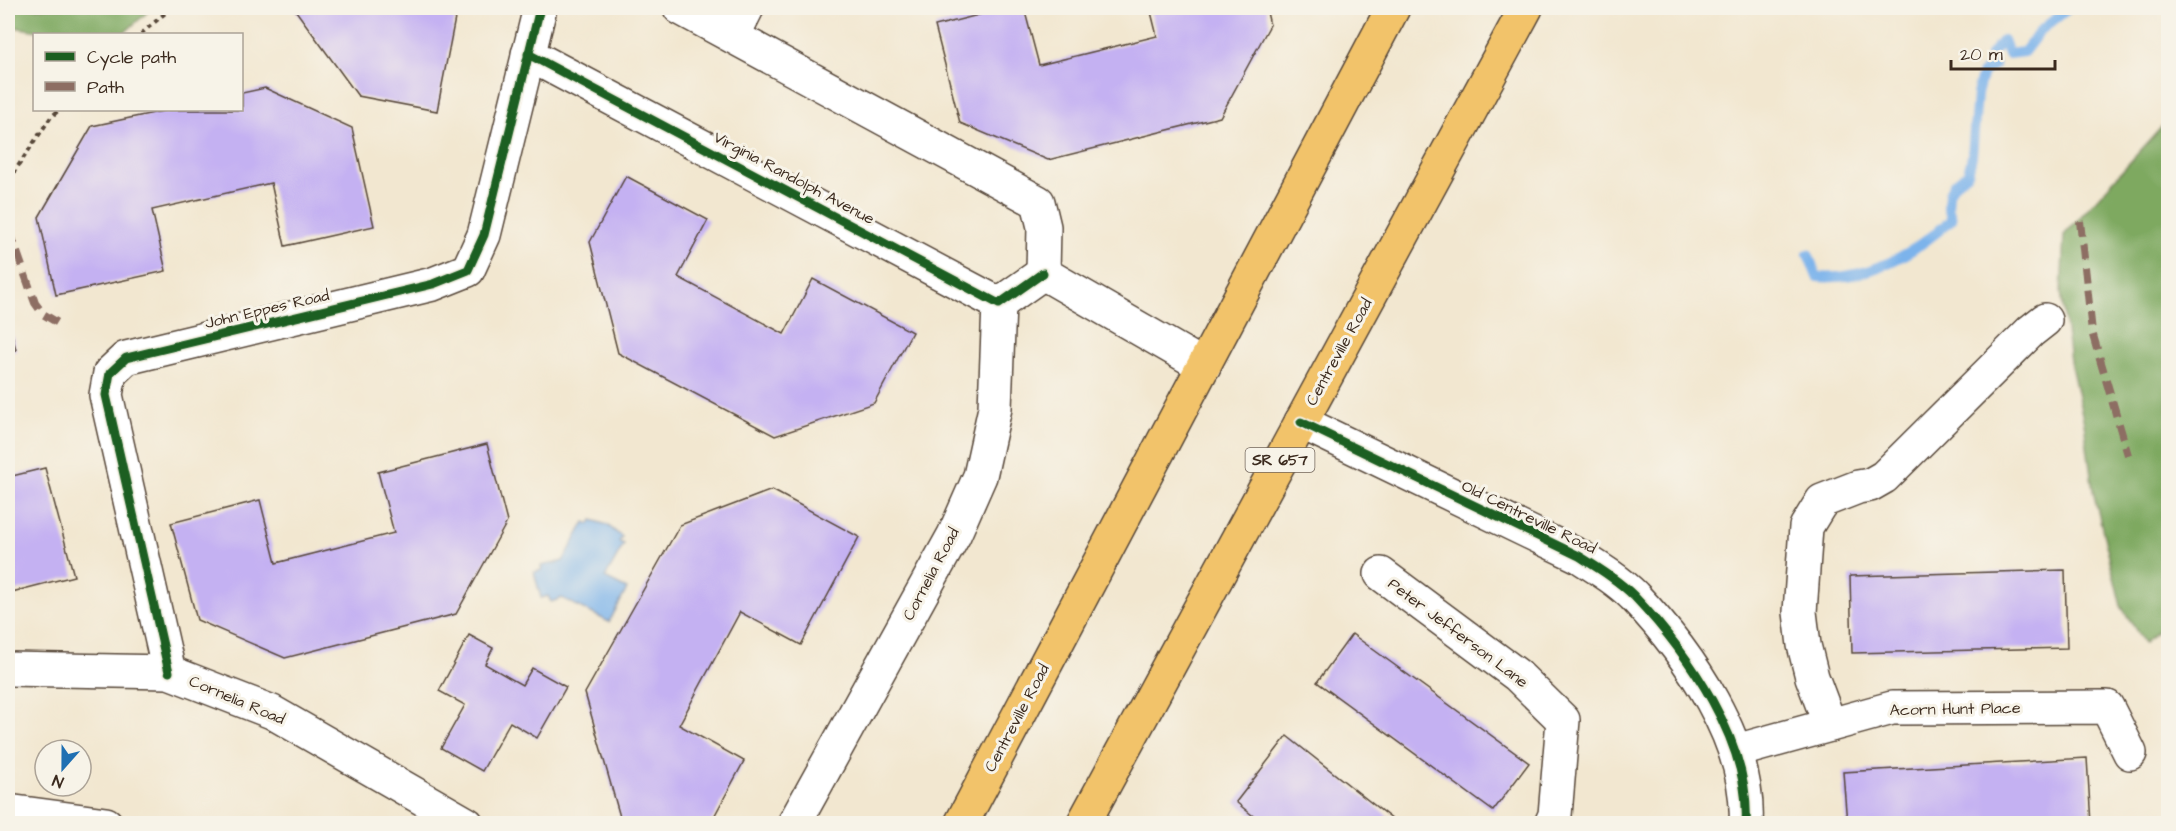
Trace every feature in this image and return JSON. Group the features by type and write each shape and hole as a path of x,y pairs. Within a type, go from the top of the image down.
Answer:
{"main road":[{"name":"Centreville Road","path":"961,824 1393,8"},
{"name":"Centreville Road","path":"1083,824 1526,8"}],"street":[{"name":"John Eppes Road","path":"170,672 106,395 110,373 126,358 434,285 468,270 484,235 540,8"},
{"path":"680,8 1038,202 1044,227 1042,273"},
{"path":"733,36 747,8"},
{"name":"Virginia Randolph Avenue","path":"528,54 999,304"},
{"path":"1042,273 1204,366"},
{"path":"999,304 1042,273"},
{"name":"Cornelia Road","path":"794,824 954,535 980,476 995,408 999,304"},
{"path":"1830,725 1812,676 1804,645 1800,612 1806,527 1822,501 1857,487 1870,485 1884,477 2031,331 2045,320"},
{"name":"Old Centreville Road","path":"1301,422 1579,556 1607,574 1633,595 1678,648 1710,695 1736,751 1747,810 1746,824"},
{"name":"Peter Jefferson Lane","path":"1381,574 1517,675 1563,720 1555,815 1551,824"},
{"name":"Cornelia Road","path":"8,669 170,672 272,712 450,820"},
{"name":"Acorn Hunt Place","path":"1736,751 1892,708 2108,707 2130,753"},
{"path":"8,811 105,824"}],"path":[{"path":"142,33 171,8"},
{"path":"8,182 51,117 58,111"}],"green space":[{"path":"8,8 152,8 124,33 51,33 8,26"},
{"path":"2168,120 2168,622 2144,643 2121,606 2093,491 2084,423 2070,361 2061,292 2064,235"}],"water":[{"path":"592,520 607,525 622,537 619,542 624,544 605,578 627,589 609,622 562,598 551,602 548,596 541,598 534,572 542,570 541,566 563,561 585,522 590,524"}],"building":[{"path":"296,8 457,8 437,111 358,96"},
{"path":"1006,8 1024,8 1039,65 1157,36 1150,8 1266,8 1270,25 1220,117 1048,160 960,123 935,26"},
{"path":"265,88 352,128 374,226 285,246 271,183 152,210 166,271 56,295 39,217 92,126 163,111 243,111 243,93"},
{"path":"626,176 708,220 678,277 784,334 813,279 912,332 874,403 775,436 618,353 590,242"},
{"path":"8,319 16,350 8,352"},
{"path":"487,444 507,522 456,614 285,658 197,620 171,523 260,500 276,563 394,533 378,472"},
{"path":"45,468 74,576 8,593 8,477"},
{"path":"772,490 859,537 801,645 740,612 679,725 744,761 710,824 622,824 585,693 680,525"},
{"path":"2065,570 2067,648 1852,653 1850,576"},
{"path":"1352,634 1529,763 1493,811 1317,682"},
{"path":"469,635 493,648 485,664 522,685 532,668 566,687 537,738 510,722 482,771 441,748 465,705 439,691"},
{"path":"1287,736 1398,824 1263,824 1236,802"},
{"path":"2087,758 2091,824 1847,824 1843,772"}],"waterway":[{"path":"1808,254 1817,277 1854,274 1890,262 1907,253 1952,219 1948,208 1949,193 1954,184 1968,173 1972,156 1977,94 1983,72 1995,64 1990,55 2003,40 2008,54 2024,52 2040,31 2069,8"}],"marked path":[{"path":"2080,221 2092,332 2128,455"},
{"path":"8,231 35,303 43,314 63,326"}],"cycle path":[{"path":"169,672 106,395 110,373 126,358 433,284 468,270 484,235 540,8"},
{"path":"528,54 999,304 1043,273"},
{"path":"1301,422 1579,556 1628,590 1675,644 1712,701 1727,731 1738,762 1745,793 1746,824"}]}
